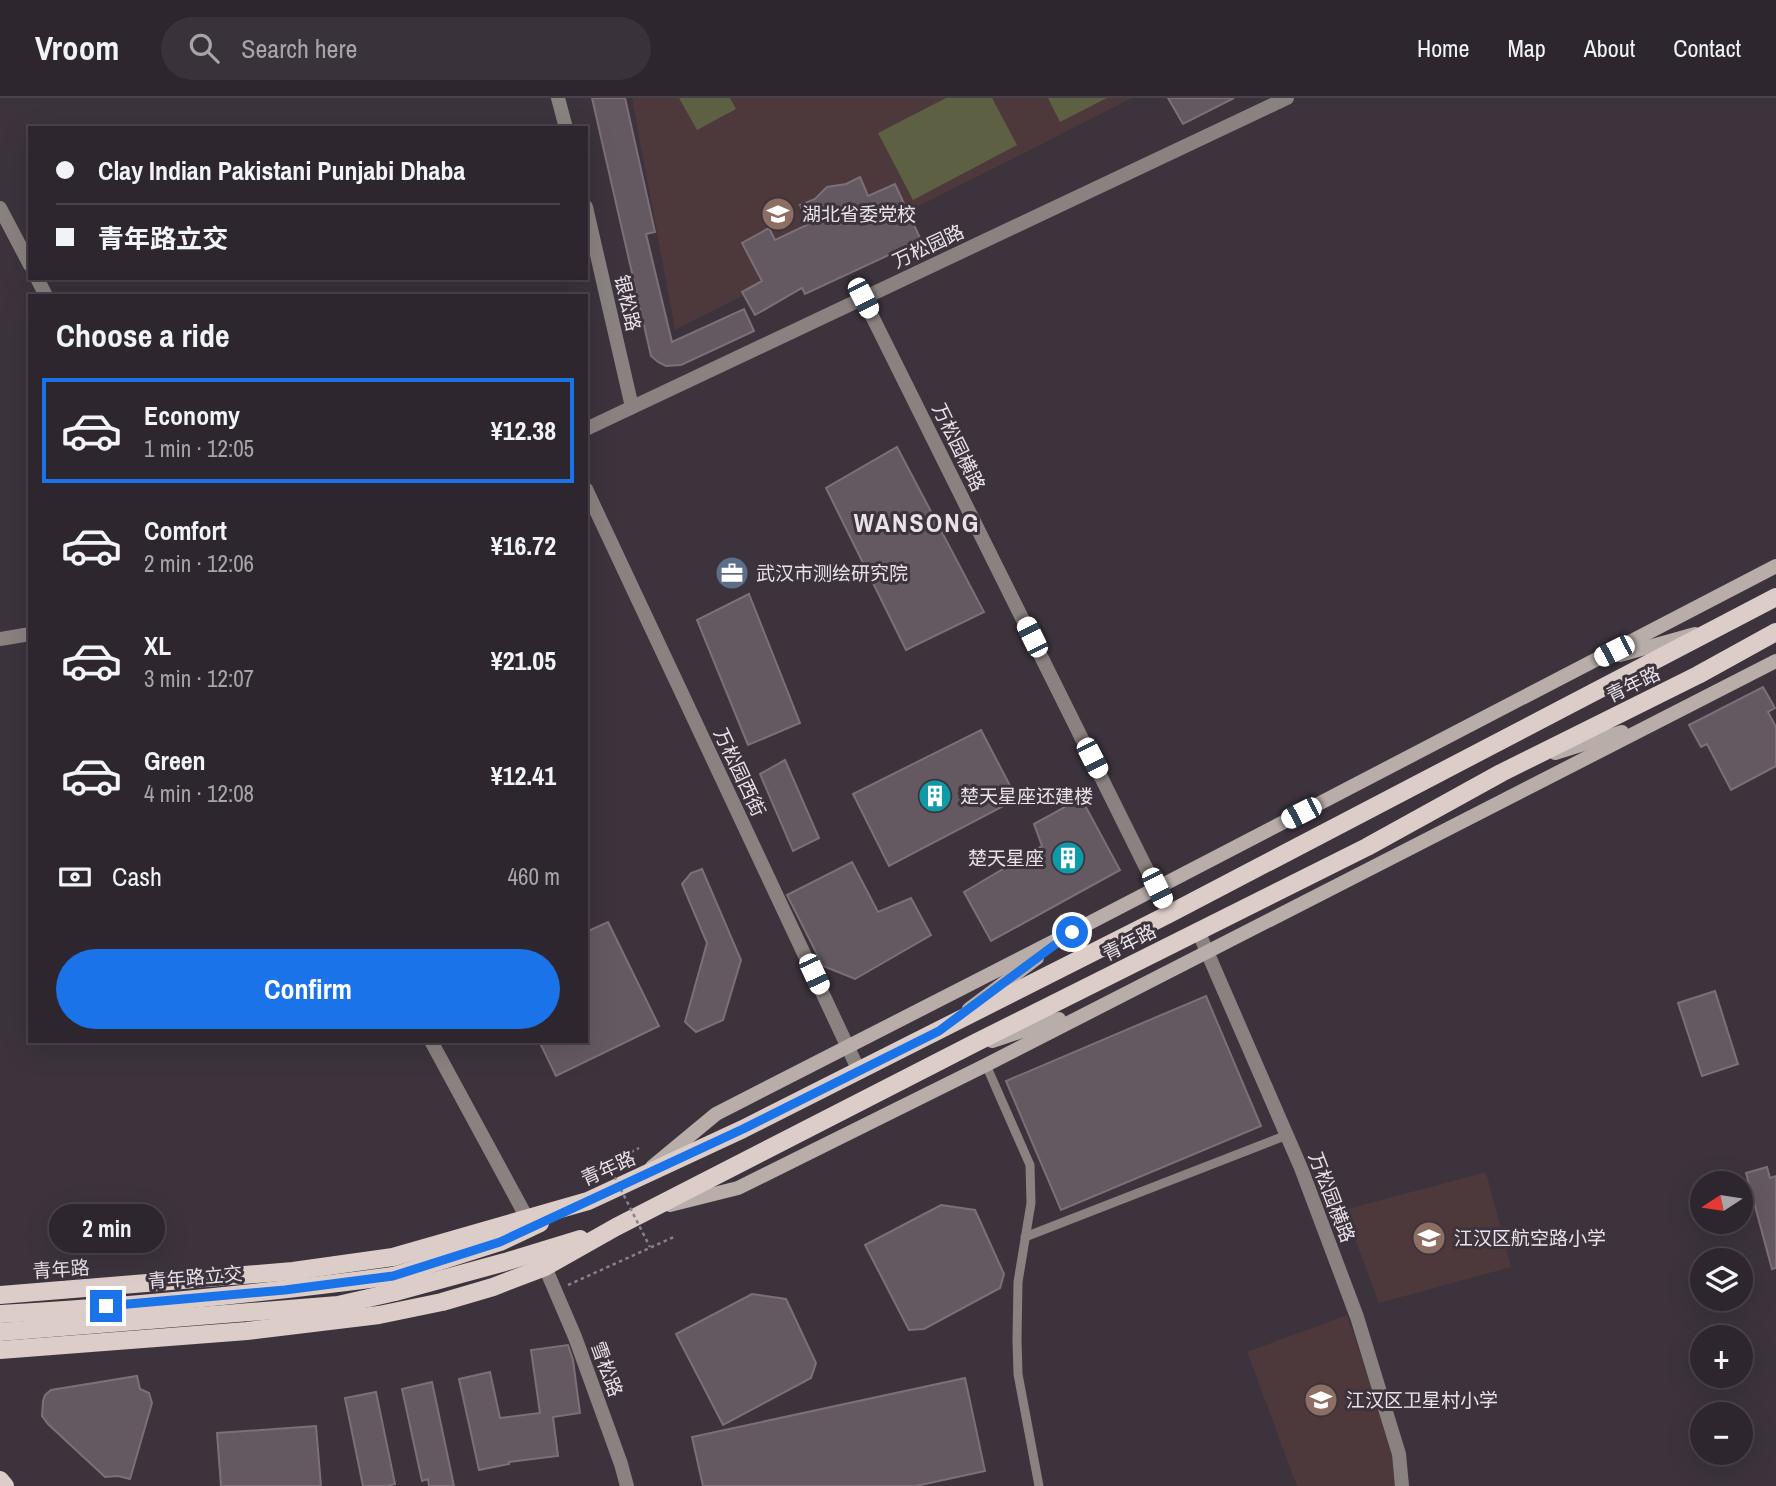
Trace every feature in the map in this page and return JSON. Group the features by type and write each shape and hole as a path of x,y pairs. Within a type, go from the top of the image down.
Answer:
{"main road":[{"path":"640,1177 716,1114 1776,566"},
{"name":"青年路","path":"0,1295 293,1271 393,1257 588,1201 743,1129 939,1031 1776,597"},
{"path":"1590,663 1716,628"},
{"name":"青年路","path":"0,1350 247,1331 379,1315 442,1302 493,1287 544,1267 616,1227 951,1055 1367,847 1514,767 1698,675 1776,632"},
{"path":"1743,678 1776,651"},
{"path":"652,1209 738,1188 986,1065 1776,661"},
{"path":"1514,767 1665,718"},
{"path":"939,1031 1072,932"},
{"path":"951,1055 1105,1003"},
{"path":"394,1284 500,1242 588,1201"},
{"path":"394,1284 505,1262 616,1227"},
{"name":"青年路立交","path":"0,1314 285,1290 394,1284"},
{"name":"青年路立交","path":"0,1332 338,1305 394,1284"},
{"path":"0,1362 20,1349"},
{"path":"0,1480 5,1486"}],"street":[{"path":"558,98 565,126"},
{"name":"万松园路","path":"588,428 1287,98"},
{"path":"0,208 28,261"},
{"name":"银松路","path":"588,216 632,407"},
{"name":"万松园横路","path":"863,298 1169,914"},
{"name":"万松园西街","path":"588,493 859,1071"},
{"path":"0,639 28,634"},
{"name":"万松园横路","path":"1198,931 1301,1168 1357,1317 1399,1454 1402,1486"},
{"path":"432,1043 527,1218"},
{"name":"雪松路","path":"544,1267 575,1337 627,1486"}],"lane":[{"path":"986,1065 1030,1165 1031,1203 1018,1282 1017,1339 1018,1374 1039,1486"},
{"path":"1025,1237 1286,1135"}],"path":[{"path":"581,1178 639,1148"},
{"path":"608,1164 650,1247"},
{"path":"567,1285 676,1236"}],"shaded area":[{"name":"湖北省委党校","path":"632,98 1132,98 675,330"},
{"name":"江汉区航空路小学","path":"1486,1172 1511,1267 1379,1303 1344,1210"},
{"name":"江汉区卫星村小学","path":"1347,1315 1393,1449 1396,1486 1297,1486 1247,1352"}],"green space":[{"path":"679,98 730,98 736,109 697,130"},
{"path":"946,98 992,98 1017,145 913,200 878,133"},
{"path":"1048,98 1107,98 1060,122"}],"building":[{"path":"592,98 625,98 655,232 646,234 672,342 744,309 754,331 681,365 666,366 651,356"},
{"path":"1168,98 1234,98 1183,124"},
{"path":"860,177 868,196 895,184 921,240 805,294 802,288 755,315 742,292 762,281 742,243 769,228 775,240 809,224 800,205 815,199 827,187 846,184"},
{"path":"897,447 984,612 906,650 826,488"},
{"path":"749,594 800,723 748,745 697,620"},
{"path":"1763,687 1775,708 1768,712 1776,727 1776,766 1731,790 1707,744 1701,747 1689,725"},
{"name":"楚天星座还建楼","path":"981,730 1017,799 889,866 853,794"},
{"path":"785,760 819,838 793,851 760,774"},
{"name":"楚天星座","path":"1081,798 1120,870 991,941 964,892 1042,846 1034,824"},
{"path":"852,862 878,912 911,898 931,935 855,979 823,966 787,895"},
{"path":"702,869 741,960 723,1020 696,1032 685,1022 707,943 682,884 691,873"},
{"path":"608,922 659,1026 556,1076 540,1043 588,1043 588,931"},
{"path":"1715,991 1738,1064 1702,1076 1678,1003"},
{"path":"1206,996 1261,1126 1061,1210 1006,1081"},
{"path":"1767,1167 1770,1178 1776,1176 1776,1268 1772,1269 1754,1203 1753,1171"},
{"path":"941,1205 975,1210 1004,1274 1000,1288 924,1329 909,1330 865,1245"},
{"path":"752,1294 786,1299 816,1363 811,1378 723,1425 676,1334"},
{"path":"568,1345 573,1360 580,1413 553,1417 558,1456 509,1462 479,1470 459,1379 490,1372 500,1418 540,1413 531,1350"},
{"path":"137,1376 140,1389 149,1393 152,1403 130,1479 105,1477 48,1424 42,1416 43,1401 51,1390"},
{"path":"965,1378 985,1471 916,1486 703,1486 692,1437"},
{"path":"432,1382 454,1486 429,1486 428,1479 422,1481 402,1389"},
{"path":"376,1392 395,1484 363,1486 345,1398"},
{"path":"316,1426 321,1486 221,1486 217,1433"}],"place":[{"name":"湖北省委党校","path":"778,214"},
{"name":"武汉市测绘研究院","path":"732,573"},
{"name":"楚天星座还建楼","path":"935,796"},
{"name":"楚天星座","path":"1068,858"},
{"name":"江汉区航空路小学","path":"1429,1238"},
{"name":"江汉区卫星村小学","path":"1321,1400"}],"district":[{"name":"WANSONG","path":"917,522"}],"route":[{"path":"106,1306 285,1290 393,1276 500,1242 743,1129 939,1031 1072,932"}]}
